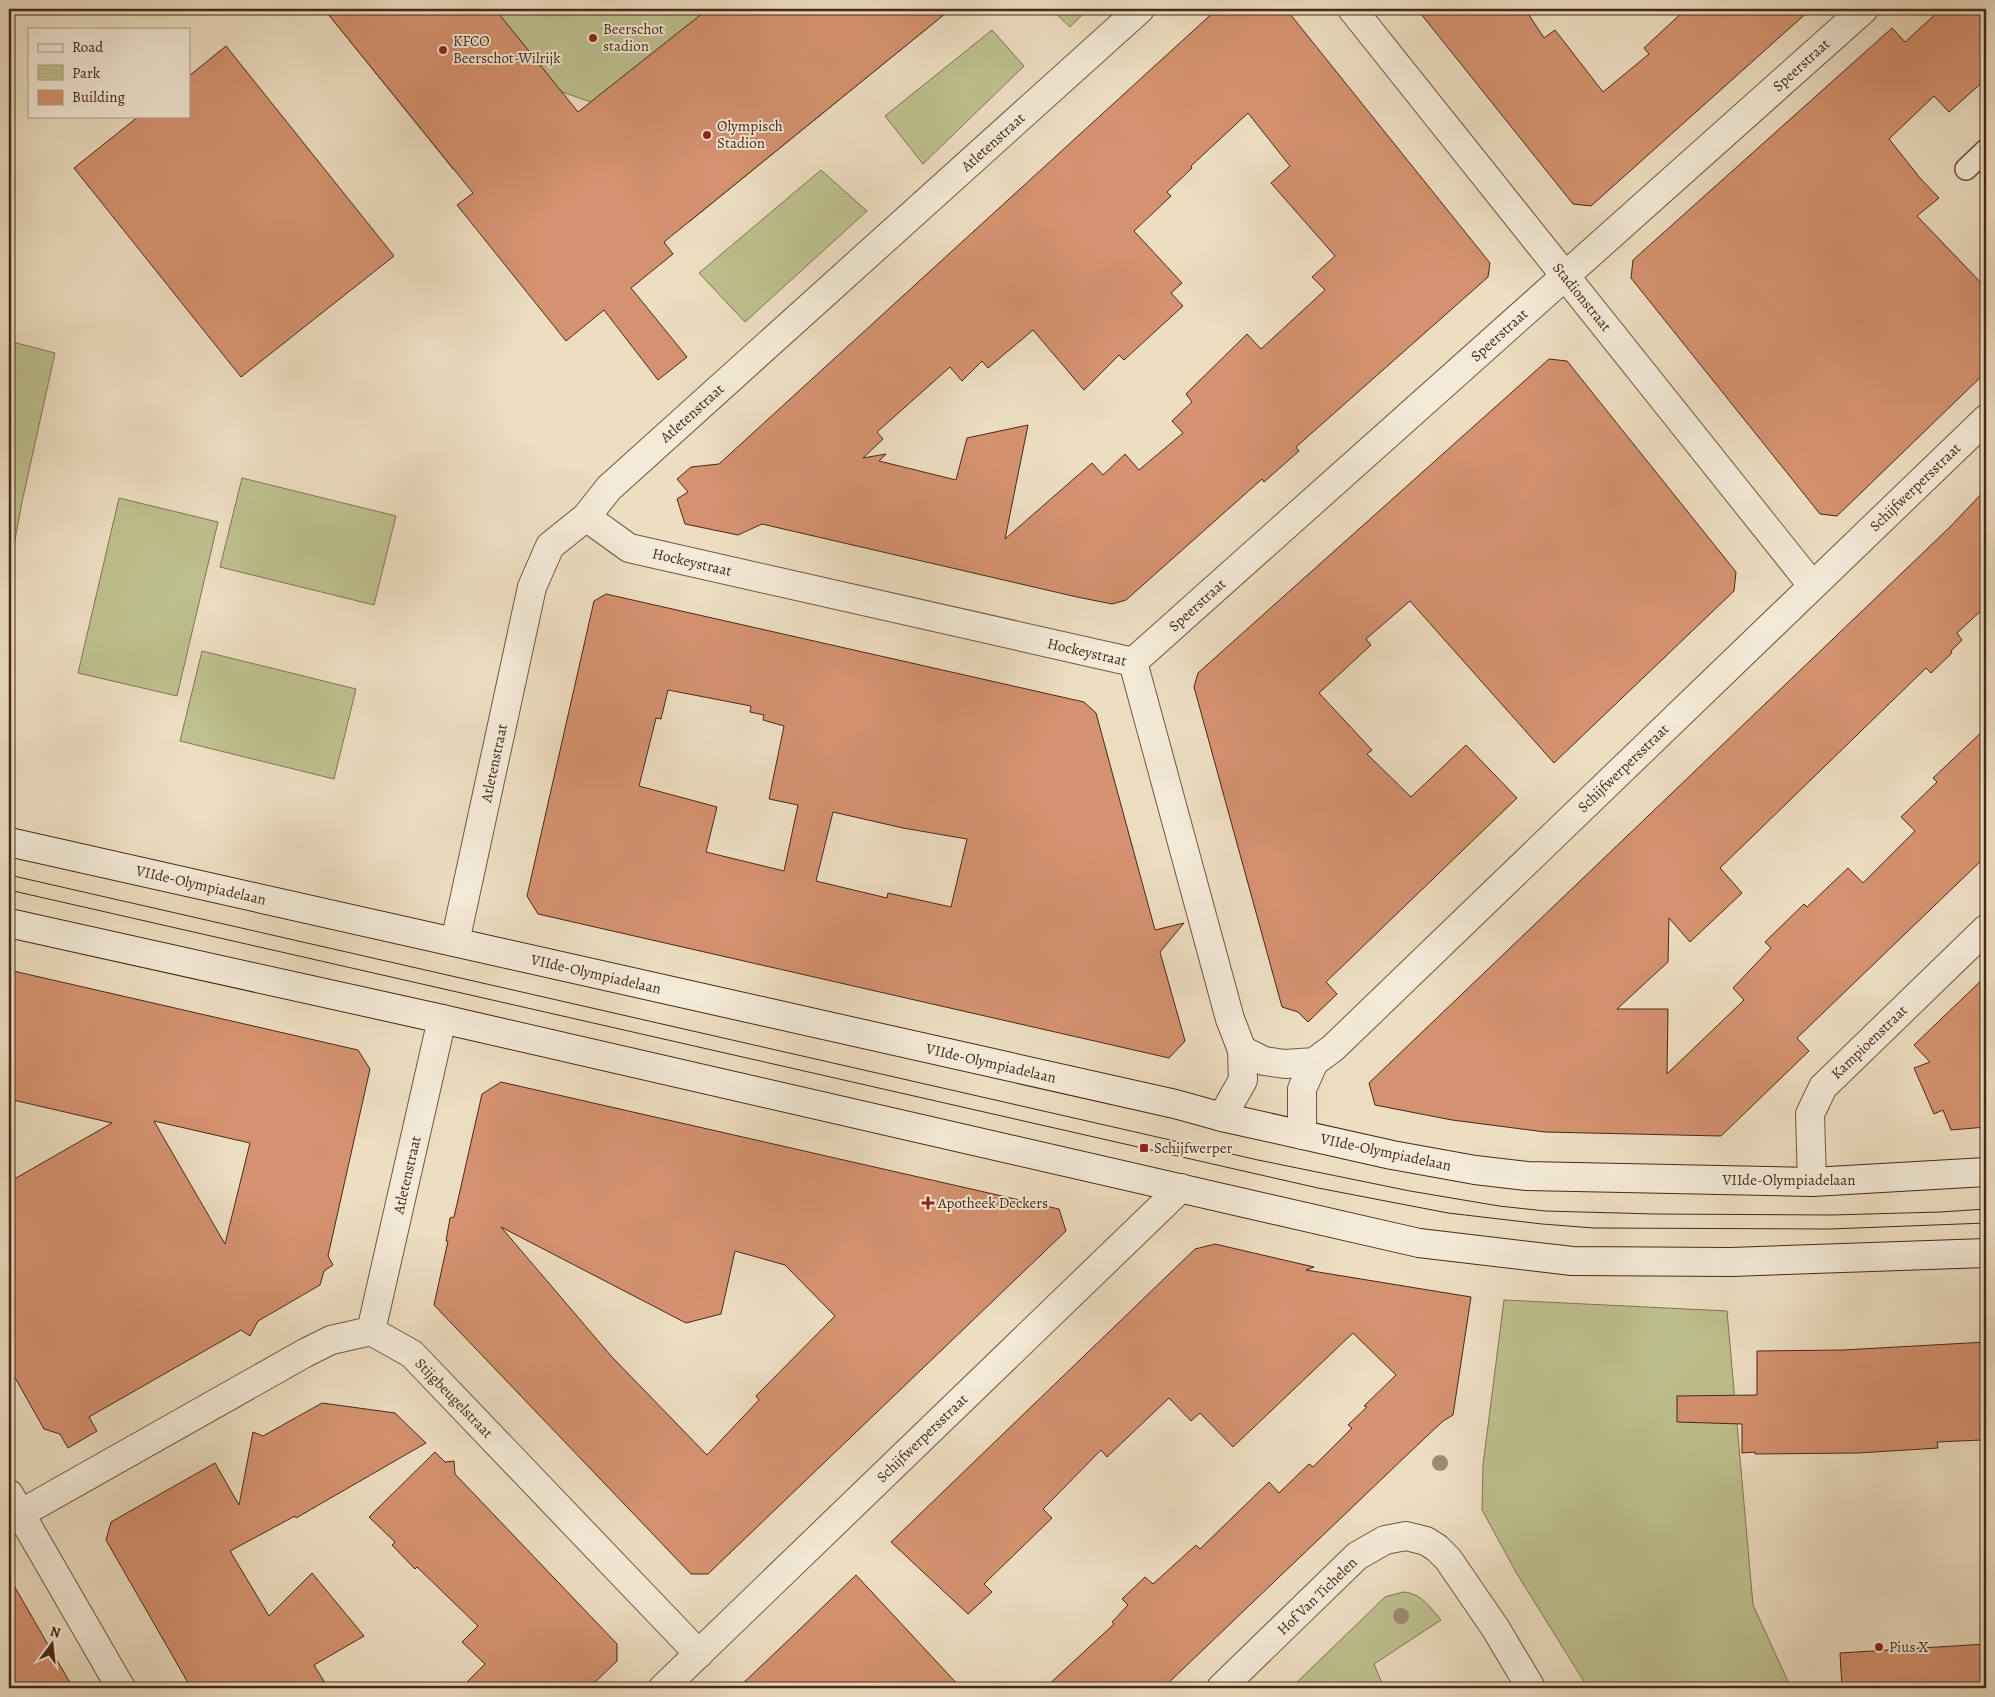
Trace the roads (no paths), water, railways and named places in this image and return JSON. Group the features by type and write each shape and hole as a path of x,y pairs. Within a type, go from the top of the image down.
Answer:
{"street":[{"name":"Atletenstraat","path":"456,942 532,587 550,546 586,517 609,488 1140,9"},
{"name":"Stadionstraat","path":"1352,9 1812,586"},
{"name":"Speerstraat","path":"1133,662 1864,9"},
{"name":"Schijfwerpersstraat","path":"1302,1135 1302,1089 1314,1062 1333,1048 1986,419"},
{"name":"Hockeystraat","path":"586,517 629,548 1133,662 1230,1018 1242,1050 1243,1080 1222,1117"},
{"name":"VIIde-Olympiadelaan","path":"9,842 1165,1102 1302,1135 1475,1170 1527,1176 1812,1182 1986,1172"},
{"path":"9,923 442,1019 1419,1244 1572,1261 1731,1262 1986,1253"},
{"name":"Kampioenstraat","path":"1812,1182 1810,1114 1823,1087 1986,929"},
{"name":"Atletenstraat","path":"371,1331 442,1019"},
{"path":"1242,1050 1264,1061 1285,1064 1314,1062"},
{"name":"Schijfwerpersstraat","path":"663,1688 1181,1188"},
{"path":"121,1688 14,1504 331,1340 371,1331"},
{"name":"Stijgbeugelstraat","path":"371,1331 412,1354 698,1654"},
{"name":"Hof Van Tichelen","path":"1222,1688 1357,1556 1385,1540 1406,1536 1426,1541 1437,1548 1448,1559 1496,1630 1531,1688"}],"lane":[{"path":"1966,169 1986,150"}],"tram line":[{"path":"9,875 1258,1160 1410,1191 1499,1206 1545,1211 1832,1215 1986,1209"},
{"path":"9,890 1318,1188 1448,1213 1594,1228 1830,1229 1986,1223"}],"place":[{"name":"Beerschot stadion","path":"593,38"},
{"name":"KFCO Beerschot-Wilrijk","path":"443,50"},
{"name":"Olympisch Stadion","path":"707,135"},
{"name":"Schijfwerper","path":"1144,1148"},
{"name":"Apotheek Deckers","path":"928,1203"},
{"name":"Pius X","path":"1879,1647"}]}
